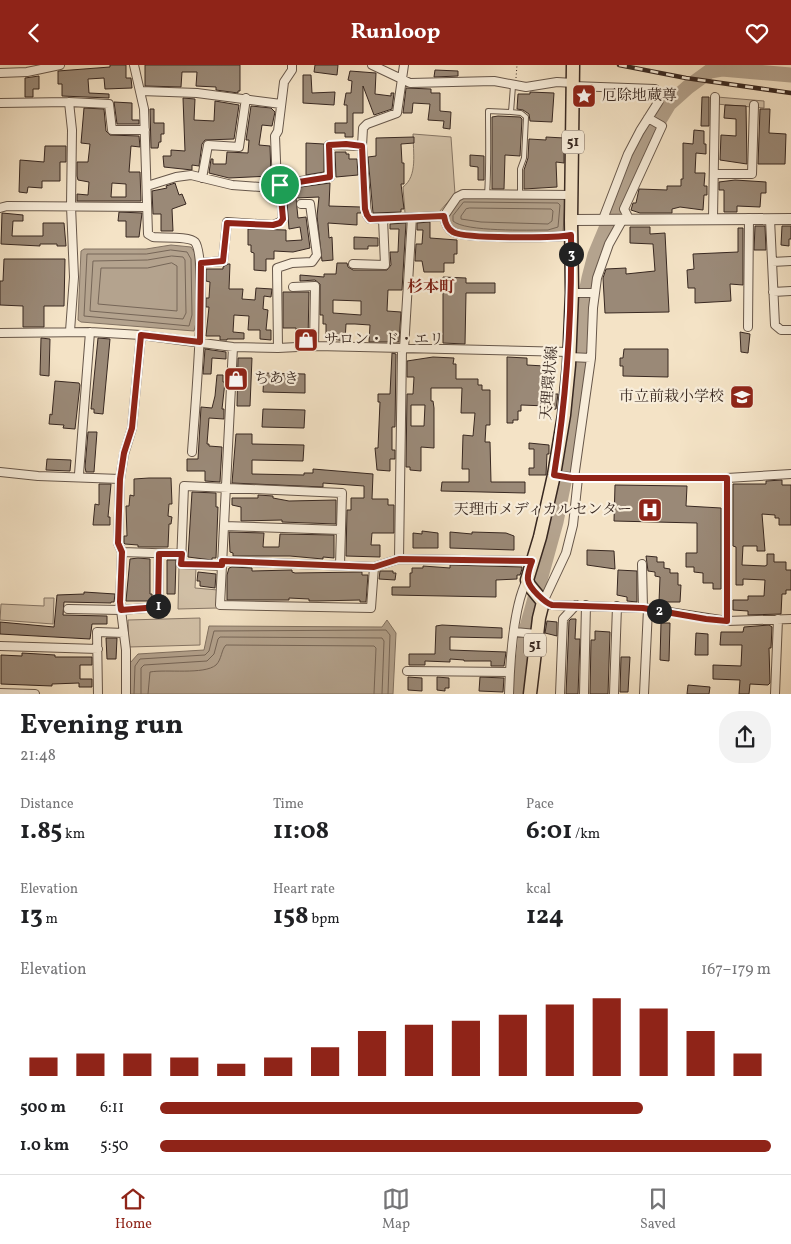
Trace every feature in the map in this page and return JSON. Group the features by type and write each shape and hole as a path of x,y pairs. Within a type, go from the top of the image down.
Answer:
{"main road":[{"name":"天理環状線","path":"528,582 554,475 564,415 572,293 573,65"},
{"path":"528,582 542,599"},
{"name":"51","path":"530,694 536,634 542,599"}],"street":[{"path":"0,73 27,72 60,65"},
{"path":"134,65 140,91 145,130 148,234 154,237 190,239 195,243 201,263 200,342 192,452"},
{"path":"201,263 223,261 227,223 273,225 280,223 283,219 278,185 275,136 278,131 284,82 292,70 292,65"},
{"path":"372,65 410,83 494,81 526,87 557,82 655,89"},
{"path":"404,65 397,113 367,124 363,128 362,146 367,215 370,219 444,216"},
{"path":"140,91 198,93 281,103"},
{"path":"713,219 715,97"},
{"path":"202,178 208,145 239,147 246,98"},
{"path":"603,219 628,154 659,101"},
{"path":"0,103 69,102 109,104 112,130 145,130"},
{"path":"69,102 72,130 71,206 74,277 70,331"},
{"path":"714,174 752,174 754,105"},
{"path":"648,118 662,126 624,209 624,219 610,244 597,278 576,478 573,525 566,553 542,599 552,605 617,606 727,621 791,619"},
{"path":"146,186 176,177 191,175 232,185 273,188 278,185 330,177 329,145 362,146"},
{"path":"571,235 561,237 527,237 478,236 454,233 446,225 444,216 457,197 463,194 572,195"},
{"path":"278,348 278,268 292,263 312,261 317,255 310,204 301,204"},
{"path":"0,208 7,206 146,207"},
{"path":"399,559 403,349 412,217"},
{"path":"748,327 749,218"},
{"path":"353,264 385,265 383,219"},
{"path":"770,219 775,325 781,330 791,330"},
{"path":"571,220 791,219"},
{"path":"772,262 791,261"},
{"path":"293,287 316,287 314,346"},
{"path":"773,292 791,291"},
{"path":"572,293 595,293"},
{"path":"79,474 90,331"},
{"path":"0,333 90,331 141,335 233,347 278,348 314,346 569,355 590,358"},
{"path":"126,694 126,650 120,602 122,552 118,543 120,479 124,453 132,428 141,335"},
{"path":"233,347 220,605 371,608 374,567"},
{"path":"0,472 38,476 120,479"},
{"path":"554,475 576,478 727,478 791,474"},
{"path":"727,478 727,621"},
{"path":"340,565 342,493 184,486 181,564 222,563 374,567 399,559 532,561"},
{"path":"224,526 341,530"},
{"path":"122,552 182,554"},
{"path":"68,609 121,610 158,607 159,554"},
{"path":"642,564 645,609 644,694"},
{"path":"509,694 515,632 522,591 528,582"},
{"path":"560,694 563,619 576,605"},
{"path":"584,694 586,605"},
{"path":"614,694 617,606"},
{"path":"775,694 778,619"},
{"path":"98,694 98,632 124,633"},
{"path":"515,632 536,634"},
{"path":"0,646 98,649"},
{"path":"406,671 510,672"},
{"path":"0,693 36,694"}],"lane":[{"path":"511,112 514,86"},
{"path":"487,195 490,153 487,145 488,111 521,113 526,117 524,158 520,169 520,196"}],"path":[{"path":"514,86 517,65"}],"shaded area":[{"path":"717,97 764,101 764,108 716,104"},
{"path":"413,134 451,137 455,194 439,212 405,213 403,187 411,177 413,170"},
{"path":"179,566 196,568 195,588 218,590 217,608 178,609"},
{"path":"44,598 54,598 53,624 0,620 1,604 44,606"},
{"path":"200,618 200,645 129,647 128,620"}],"water":[{"path":"462,197 562,198 565,201 563,232 540,235 510,235 480,234 457,230 448,223 448,215"},
{"path":"171,245 191,247 195,253 197,318 194,331 81,322 78,320 81,251 84,249 146,249"},
{"path":"387,620 396,633 393,694 130,694 130,663 138,654 204,650 209,626 382,627"}],"building":[{"path":"110,65 126,65 126,78 131,78 132,88 105,89 104,78 88,79 89,93 109,94 109,98 62,96 62,84 58,84 58,71 110,67"},
{"path":"145,65 240,65 240,91 238,93 216,90 216,87 196,86 197,72 182,72 181,87 145,86"},
{"path":"315,65 338,65 337,75 314,72"},
{"path":"435,70 458,71 458,76 434,77"},
{"path":"350,71 376,73 375,94 391,96 391,93 394,93 392,109 374,115 363,86 363,113 353,113 353,137 345,137 345,133 335,133 335,123 347,123 347,105 344,105 346,93 351,93 352,81 348,80"},
{"path":"303,75 311,75 312,93 335,92 334,105 303,103"},
{"path":"39,76 39,89 33,89 33,97 25,97 25,78"},
{"path":"406,88 431,89 431,93 440,93 440,111 451,112 450,129 443,128 444,121 428,120 430,104 413,103 412,113 403,113"},
{"path":"530,92 554,93 552,122 530,121 529,114 517,109 518,94 530,94"},
{"path":"702,97 709,97 709,126 701,126"},
{"path":"183,98 195,99 194,120 214,121 215,101 239,105 234,139 205,140 202,144 199,166 192,165 192,170 164,167 163,156 171,156 171,150 185,151"},
{"path":"114,102 132,103 132,120 139,120 139,124 117,124"},
{"path":"725,105 746,106 747,164 720,160 721,135 736,136 736,119 724,118"},
{"path":"251,106 271,108 275,112 272,126 262,125 259,145 270,146 271,176 229,178 209,173 211,159 213,159 213,164 226,164 227,152 248,153 249,140 246,140"},
{"path":"84,108 104,109 106,131 110,135 139,136 140,147 131,146 129,172 140,172 141,201 77,201 77,194 88,195 89,182 78,180 77,176 77,162 88,162 90,144 81,143","holes":["112,183 126,184 126,197 111,197"]},
{"path":"150,109 154,109 154,123 164,123 164,134 161,134 161,142 159,142 158,148 151,148"},
{"path":"760,109 770,109 769,133 786,134 785,164 758,164"},
{"path":"492,117 520,117 522,119 520,156 505,155 504,189 492,189"},
{"path":"694,130 704,131 704,144 706,144 706,154 696,153 695,173 705,173 704,186 707,186 707,195 704,195 703,210 680,207 672,209 672,213 640,213 631,210 633,203 636,203 639,189 667,190 667,186 681,186 681,179 683,179 683,143 693,144"},
{"path":"414,137 414,143 401,144 402,163 404,163 404,184 401,184 404,209 401,209 401,212 373,213 368,157 376,156 376,138"},
{"path":"546,137 564,138 564,163 556,162 557,187 524,189 524,170 528,158 529,139 546,140"},
{"path":"306,143 324,144 324,172 306,175"},
{"path":"45,146 66,146 66,162 60,162 60,181 42,181 42,188 28,187 27,193 19,192 20,160 44,162"},
{"path":"335,152 346,152 346,154 349,154 349,159 357,159 358,175 336,177"},
{"path":"470,155 484,156 484,180 478,180 478,167 470,166"},
{"path":"735,180 766,182 766,193 761,193 760,207 737,206 737,212 724,212 724,190 719,190 719,182"},
{"path":"175,183 179,195 182,194 186,204 172,209 173,231 161,231 161,214 153,214 152,191 167,188 166,186"},
{"path":"330,183 329,206 361,207 361,213 357,213 357,225 328,223 329,238 332,237 333,260 322,261 317,216 319,197 296,198 298,218 306,217 310,248 293,252 274,251 274,259 266,259 266,271 254,270 254,253 251,252 251,245 248,245 248,229 286,230 286,241 302,240 300,227 289,229 286,189"},
{"path":"119,212 142,213 139,237 126,237 126,221 118,221"},
{"path":"2,213 23,215 23,221 13,221 12,236 43,236 43,223 64,223 66,246 57,246 57,244 40,244 40,246 1,244"},
{"path":"430,222 430,238 457,240 457,254 454,254 454,263 444,263 444,272 424,272 422,261 415,261 416,244 422,244 423,230 417,230 417,223"},
{"path":"406,223 402,290 388,290 387,311 401,312 399,342 369,342 370,325 355,324 346,324 345,341 326,338 326,324 323,324 323,315 320,315 320,284 315,280 300,281 300,275 324,277 324,274 336,274 337,263 347,263 348,267 353,270 387,270 391,265 390,252 398,252 399,229 390,229 390,224","holes":["333,300 361,301 361,315 333,313"]},
{"path":"755,226 765,226 766,250 754,250"},
{"path":"782,226 791,226 789,246 781,245"},
{"path":"630,227 650,227 650,234 665,233 669,312 605,313 603,278 606,269 626,268 626,274 655,271 653,244 630,243"},
{"path":"738,228 743,228 743,285 730,284 731,301 695,303 695,288 688,288 687,270 694,269 693,254 738,252"},
{"path":"354,237 378,238 378,246 368,246 368,249 354,249"},
{"path":"4,259 65,259 64,306 44,306 44,327 23,327 23,306 0,305 0,281 3,281"},
{"path":"230,264 229,289 243,289 242,299 255,300 256,288 272,289 271,297 264,296 263,309 268,310 266,330 271,330 271,340 260,339 260,330 248,330 249,316 234,315 233,332 244,333 244,339 220,340 220,336 206,336 209,307 206,307 206,298 209,298 210,282 206,281 206,269 223,269"},
{"path":"443,277 466,278 466,283 495,283 495,293 466,293 465,344 443,343"},
{"path":"283,292 309,292 308,339 296,338 296,328 283,328"},
{"path":"740,332 750,334 748,353 741,352"},
{"path":"41,338 50,339 49,376 40,375"},
{"path":"98,338 110,339 103,414 94,413 94,409 91,409"},
{"path":"205,349 226,352 226,359 212,358 211,374 203,374"},
{"path":"624,349 668,349 668,377 623,376 623,366 620,366 620,358 623,358"},
{"path":"392,353 396,354 395,427 392,427 392,450 395,450 395,459 390,459 390,471 377,470 375,448 378,448 380,402 378,402 378,394 390,394"},
{"path":"433,357 454,358 453,364 456,364 456,379 478,379 478,385 482,385 482,390 490,390 490,425 486,425 485,442 490,442 491,482 525,482 525,493 441,491 442,482 469,482 469,469 462,469 463,435 473,436 475,413 461,413 462,388 431,388 431,401 433,401 434,408 434,448 421,447 421,471 410,470 410,467 406,467 407,394 413,394 414,377 407,377 407,361","holes":["411,405 425,405 424,426 411,426"]},
{"path":"507,357 527,358 527,365 544,366 544,394 558,394 556,409 547,409 547,406 521,405 521,411 518,411 518,420 513,420 513,423 507,423"},
{"path":"238,358 252,358 250,406 237,406"},
{"path":"264,373 305,374 305,393 263,392"},
{"path":"217,375 223,375 223,382 225,382 222,409 224,409 224,419 209,418 207,444 209,446 222,447 220,482 205,481 205,471 187,471 187,459 198,459 201,407 212,408"},
{"path":"55,381 79,383 80,385 75,429 63,428 64,425 49,424 50,414 52,415"},
{"path":"263,409 305,410 304,428 262,427"},
{"path":"88,432 97,432 94,472 86,472 85,467"},
{"path":"236,434 252,434 252,444 304,445 303,461 252,460 252,474 304,475 304,473 313,473 313,469 373,474 372,499 388,499 388,505 394,505 394,533 372,533 371,545 380,545 380,557 346,556 347,510 351,510 351,498 364,498 364,486 323,483 323,487 232,483"},
{"path":"529,443 549,445 546,475 529,475 529,468 534,468 534,449 529,449"},
{"path":"47,459 71,460 70,471 46,470"},
{"path":"171,478 172,504 169,504 168,516 172,517 171,524 169,524 168,547 138,547 138,545 124,543 124,536 127,536 126,506 129,506 130,495 134,496 134,479"},
{"path":"782,480 782,485 791,485 791,525 779,525 779,518 775,518 775,515 762,514 765,551 757,551 757,546 743,546 742,565 765,566 767,565 767,554 774,554 774,562 786,562 786,570 791,570 791,590 786,590 786,594 782,594 781,614 748,615 748,611 733,610 733,600 748,600 748,596 764,596 765,580 743,579 743,585 736,585 736,547 733,546 733,484 766,484 766,481"},
{"path":"99,484 111,484 108,517 110,517 110,525 93,525 95,504 99,505"},
{"path":"615,485 687,486 686,506 721,508 721,589 713,589 713,583 703,583 703,573 694,572 694,567 686,567 686,553 697,553 697,523 614,521"},
{"path":"192,492 216,493 216,507 218,507 216,558 212,558 212,560 188,557"},
{"path":"258,495 273,496 273,498 289,501 336,500 336,524 282,522 282,520 241,521 241,507 232,505 232,498 258,498"},
{"path":"422,531 438,533 438,548 413,548 413,533 422,534"},
{"path":"229,532 264,533 263,547 279,547 280,534 334,535 334,558 233,556 233,553 230,552"},
{"path":"450,532 472,534 472,532 506,533 514,536 514,550 450,548"},
{"path":"587,550 614,551 615,569 587,565"},
{"path":"646,556 657,557 657,562 664,562 664,568 670,569 670,573 678,573 678,585 681,585 680,602 659,602 660,577 655,576 655,572 648,571"},
{"path":"130,559 150,559 150,594 152,594 152,601 126,601"},
{"path":"167,560 176,560 175,594 167,594"},
{"path":"450,565 522,567 522,569 520,575 517,575 517,579 496,580 496,597 392,595 392,587 410,587 412,568 423,568 423,566 450,568"},
{"path":"229,568 252,568 252,571 292,570 295,573 362,572 362,575 368,575 366,602 360,602 360,600 309,601 309,599 289,598 289,600 227,600 227,575"},
{"path":"618,570 637,571 637,602 627,601 627,597 617,595"},
{"path":"380,571 393,571 393,573 396,573 395,580 379,579"},
{"path":"198,572 216,574 215,588 200,586 200,581 197,581"},
{"path":"84,592 115,594 114,602 111,603 64,602 63,615 107,616 107,624 92,624 90,639 0,634 0,622 54,627 57,595 84,594"},
{"path":"576,619 575,639 580,639 578,694 566,694 569,621"},
{"path":"547,621 557,622 557,636 545,633"},
{"path":"661,623 670,623 669,661 660,660"},
{"path":"769,625 772,627 771,648 769,648 770,683 768,685 750,684 749,694 739,694 740,680 713,679 713,665 741,666 742,645 720,645 721,632 743,632 744,627"},
{"path":"436,626 502,628 502,638 450,637 450,650 506,652 504,666 491,666 491,661 450,659 450,662 425,661 425,665 409,665 409,654 435,654"},
{"path":"595,631 610,632 608,694 590,694 591,640 595,640"},
{"path":"696,633 708,634 708,655 695,655"},
{"path":"106,638 117,638 116,659 107,659"},
{"path":"22,653 55,655 55,657 92,657 92,665 80,665 80,679 92,679 92,687 79,687 79,683 52,684 52,686 1,684 1,655 22,656"},
{"path":"621,657 630,657 628,692 620,692"},
{"path":"408,677 422,678 422,691 408,690"},
{"path":"437,677 449,678 449,688 445,688 445,691 437,690"},
{"path":"480,677 504,678 503,692 479,691"},
{"path":"688,685 710,687 709,694 687,694"}],"waterway":[{"path":"519,694 527,627 556,522 567,467 581,375 584,302 589,278 595,255 633,164 669,104 710,71 722,69 791,75"}],"railway":[{"path":"619,65 686,78 791,93"}],"place":[{"name":"厄除地蔵尊","path":"584,96"},
{"name":"サロン・ド・エリ","path":"306,340"},
{"name":"ちあき","path":"236,379"},
{"name":"市立前栽小学校","path":"742,397"},
{"name":"天理市メディカルセンター","path":"650,510"}],"district":[{"name":"杉本町","path":"431,288"}],"route":[{"path":"346,144 362,146 365,209 370,219 444,216 446,225 454,233 478,236 561,237 571,235 572,293 569,365 564,415 554,475 572,478 727,478 727,621 643,608 552,605 543,602 541,597 529,585 527,580 528,572 532,561 399,559 374,567 222,561 222,565 181,564 182,554 159,554 158,607 121,610 122,552 118,543 120,479 124,453 132,428 141,335 200,342 201,263 223,261 227,223 273,225 280,223 283,219 280,185 330,177 329,145 346,144"}]}
